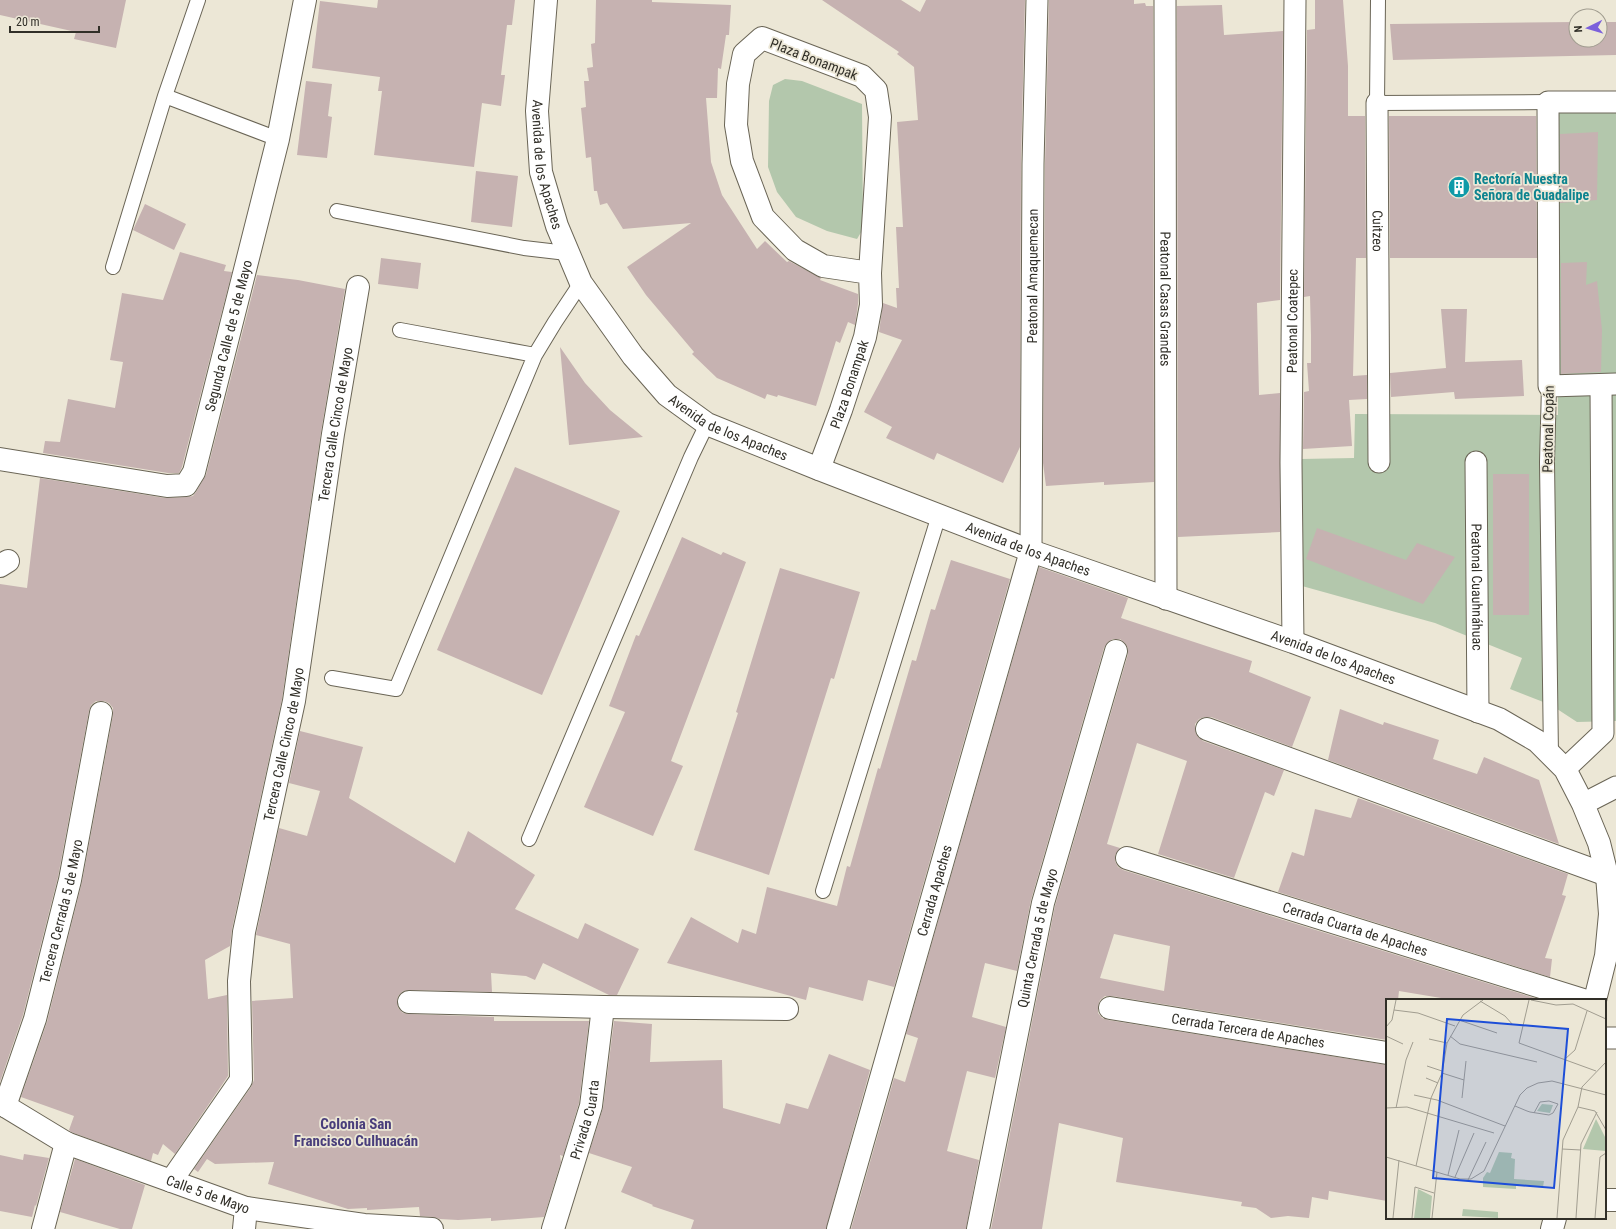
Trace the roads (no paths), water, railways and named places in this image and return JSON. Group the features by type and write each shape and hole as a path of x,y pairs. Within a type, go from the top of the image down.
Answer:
{"street":[{"name":"Segunda Calle de 5 de Mayo","path":"0,460 168,486 186,485 194,472 278,139 305,0"},
{"name":"Avenida de los Apaches","path":"546,0 537,111 541,172 557,226 567,253 581,283 633,356 667,396 708,424 819,469 1031,551 1293,642 1499,719 1537,741 1558,762 1583,804 1599,842 1607,875 1613,914 1606,956 1596,999"},
{"name":"Peatonal Amaquemecan","path":"1031,551 1033,172 1037,0"},
{"name":"Peatonal Casas Grandes","path":"1166,0 1166,598"},
{"name":"Peatonal Coatepec","path":"1293,642 1291,463 1295,0"},
{"name":"Plaza Bonampak","path":"819,469 841,410 865,337 871,305 870,273 880,117 876,90 862,76 762,38 744,54 738,84 736,124 742,161 763,217 795,250 823,266 870,273"},
{"path":"1548,102 1616,102"},
{"name":"Peatonal Copán","path":"1548,102 1549,386"},
{"name":"Cuitzeo","path":"1377,103 1379,462"},
{"name":"Tercera Calle Cinco de Mayo","path":"171,1181 241,1080 239,981 244,932 294,701 332,442 358,287"},
{"path":"1549,386 1608,384 1603,733 1558,762"},
{"name":"Peatonal Cuauhnáhuac","path":"1476,462 1478,712"},
{"name":"Cerrada Apaches","path":"838,1229 1031,551"},
{"name":"Quinta Cerrada 5 de Mayo","path":"978,1229 1043,903 1116,651"},
{"name":"Tercera Cerrada 5 de Mayo","path":"3,1104 35,1019 70,880 101,713"},
{"path":"1207,729 1607,875"},
{"path":"1583,804 1616,788"},
{"name":"Cerrada Cuarta de Apaches","path":"1127,858 1580,999"},
{"path":"409,1002 603,1007 787,1009"},
{"name":"Privada Cuarta","path":"553,1229 591,1106 603,1007"},
{"name":"Cerrada Tercera de Apaches","path":"1110,1008 1386,1053"},
{"name":"Calle 5 de Mayo","path":"3,1104 66,1143 171,1181 245,1218 432,1229"},
{"path":"43,1229 66,1143"},
{"path":"1552,1229 1555,1219"}],"lane":[{"path":"113,267 165,96 198,0"},
{"name":"Cuitzeo","path":"1377,103 1378,0"},
{"path":"165,96 278,139"},
{"path":"1377,103 1548,102"},
{"path":"337,211 524,248 567,253"},
{"path":"332,678 396,689 535,355 581,283"},
{"path":"400,330 535,355"},
{"name":"Peatonal Copán","path":"1549,386 1547,462 1558,762"},
{"path":"528,839 691,457 708,424"},
{"path":"823,891 939,516"}],"place":[{"name":"Rectoría Nuestra Señora de Guadalipe","path":"1459,187"}],"district":[{"name":"Colonia San Francisco Culhuacán","path":"356,1132"}]}
